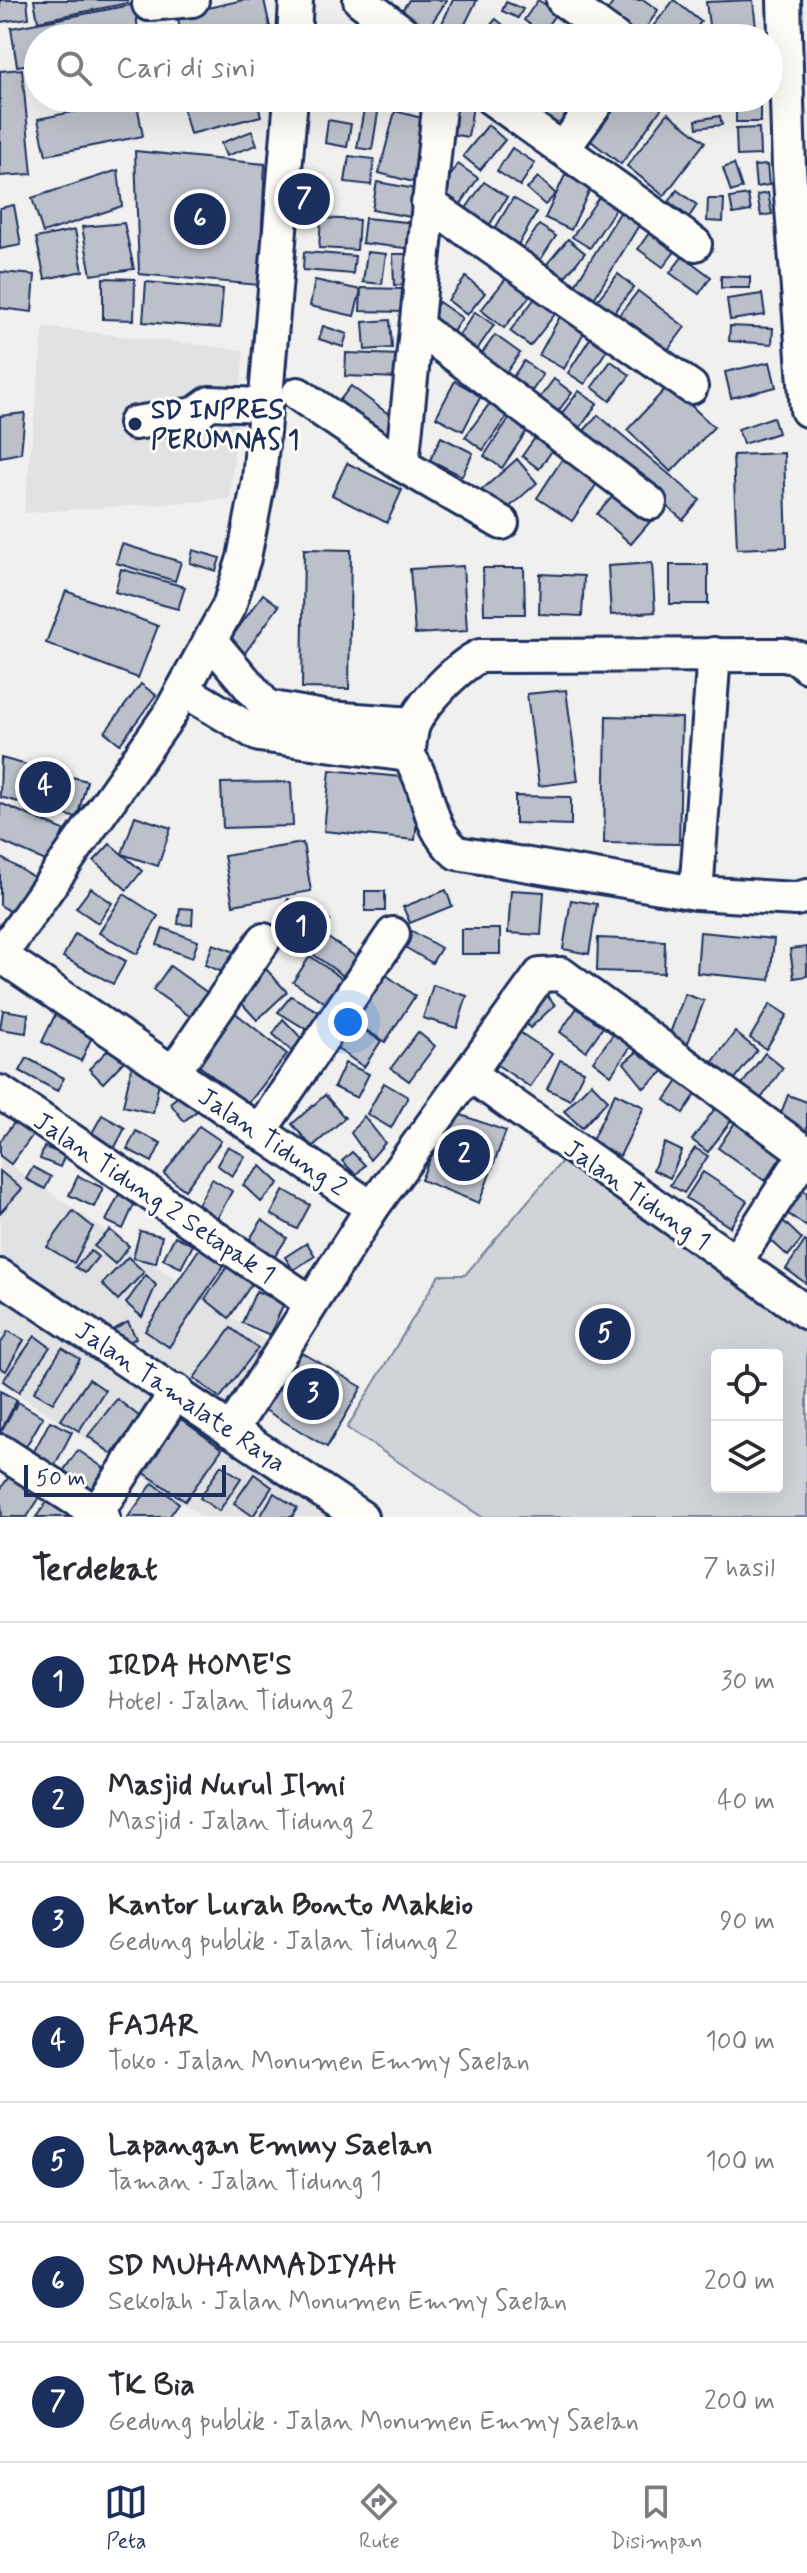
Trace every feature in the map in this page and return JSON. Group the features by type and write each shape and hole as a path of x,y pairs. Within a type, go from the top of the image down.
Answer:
{"street":[{"path":"149,4 192,0"},
{"path":"295,24 296,0"},
{"path":"360,0 392,24"},
{"path":"563,0 596,24"},
{"path":"784,0 789,168 803,296 807,410"},
{"path":"0,956 14,917 185,691 229,606 255,513 290,112"},
{"path":"402,465 419,328 438,112"},
{"path":"511,112 695,244"},
{"path":"563,149 590,112"},
{"path":"428,203 691,387"},
{"path":"419,328 650,503"},
{"path":"298,394 402,465 502,523"},
{"path":"135,423 195,414 210,403 263,405"},
{"path":"211,641 263,721"},
{"path":"696,893 714,654"},
{"path":"411,739 449,679 466,662 480,656 784,655 799,658 807,666"},
{"path":"185,691 263,721 329,718 411,739"},
{"path":"411,739 425,781 435,830 457,853 696,893 796,899 807,896"},
{"path":"259,1132 393,934"},
{"name":"Jalan Tidung 2","path":"173,1073 264,940"},
{"name":"Jalan Tidung 2","path":"0,956 372,1208"},
{"name":"Jalan Tidung 2","path":"231,1431 372,1208 540,975 561,974 806,1152"},
{"name":"Jalan Tidung 1","path":"469,1074 807,1313"},
{"name":"Jalan Tidung 2 Setapak 1","path":"0,1092 310,1302"},
{"path":"735,1263 806,1152"},
{"name":"Jalan Tamalate Raya","path":"0,1276 177,1391 231,1431 361,1517"},
{"path":"2,1457 98,1516 177,1391"}],"shaded area":[{"name":"SD INPRES PERUMNAS 1","path":"44,327 244,350 230,499 24,513"},
{"path":"573,1148 807,1314 807,1517 482,1517 347,1428 439,1275 465,1275"},
{"path":"0,1158 267,1342 215,1421 352,1517 203,1517 0,1382"}],"building":[{"path":"0,0 27,0 29,18 0,22"},
{"path":"34,0 127,0 128,3 38,21"},
{"path":"243,0 264,0 269,24 179,24 177,15"},
{"path":"409,0 447,0 431,24 418,24 401,12"},
{"path":"453,0 477,0 465,24 442,24"},
{"path":"538,0 557,12 548,24 530,24 524,20"},
{"path":"615,0 644,0 658,10 649,24 620,24 605,14"},
{"path":"674,0 701,22 699,24 655,24"},
{"path":"753,0 756,24 709,24 706,2"},
{"path":"506,2 523,9 518,18 502,11"},
{"path":"136,4 137,24 32,24"},
{"path":"24,26 24,65 17,66 11,28"},
{"path":"22,69 32,174 0,176 0,71"},
{"path":"72,112 138,112 143,136 46,155 38,119"},
{"path":"184,112 260,112 261,116 190,134"},
{"path":"363,112 378,112 372,150 357,148"},
{"path":"395,112 433,121 417,183 379,173"},
{"path":"447,112 472,112 468,137 444,133"},
{"path":"542,112 580,112 558,138 536,119"},
{"path":"600,112 659,112 621,164 583,135"},
{"path":"736,112 760,112 760,122 736,122"},
{"path":"668,113 705,142 664,196 627,166"},
{"path":"720,116 722,125 697,128 696,120"},
{"path":"328,120 351,124 347,147 325,143"},
{"path":"488,125 505,140 480,170 463,156"},
{"path":"759,128 760,155 737,156 736,129"},
{"path":"252,131 257,145 226,156 221,143"},
{"path":"512,148 535,163 520,186 497,171"},
{"path":"135,151 265,164 259,285 139,274"},
{"path":"349,156 374,159 371,185 345,182"},
{"path":"458,164 478,178 453,216 433,202"},
{"path":"734,164 742,188 731,192 723,168"},
{"path":"767,165 769,185 756,187 754,166"},
{"path":"118,170 122,206 43,233 32,198"},
{"path":"565,175 591,187 571,230 545,218"},
{"path":"538,177 556,194 545,205 527,189"},
{"path":"377,182 416,189 411,217 372,210"},
{"path":"484,182 507,197 485,232 461,216"},
{"path":"677,190 697,205 689,217 669,202"},
{"path":"768,193 772,214 761,216 757,195"},
{"path":"311,194 331,197 330,207 310,204"},
{"path":"748,195 751,211 733,214 730,198"},
{"path":"599,197 616,208 590,248 572,237"},
{"path":"513,198 537,212 514,252 490,237"},
{"path":"708,199 724,199 723,222 707,221"},
{"path":"14,205 21,245 0,249 0,208"},
{"path":"621,211 641,222 592,302 572,290"},
{"path":"321,218 359,220 357,250 319,248"},
{"path":"365,218 416,223 413,249 362,243"},
{"path":"124,223 134,269 91,275 82,227"},
{"path":"539,225 556,236 537,265 520,253"},
{"path":"75,230 83,271 45,279 36,238"},
{"path":"651,230 677,249 663,267 638,249"},
{"path":"568,239 585,253 558,285 541,271"},
{"path":"304,252 355,256 353,274 303,270"},
{"path":"367,252 386,254 382,284 363,282"},
{"path":"393,254 413,254 414,285 394,285"},
{"path":"683,256 711,277 699,294 670,273"},
{"path":"512,271 535,290 504,328 481,310"},
{"path":"0,272 35,275 32,312 0,308"},
{"path":"618,274 634,287 607,321 591,308"},
{"path":"721,276 750,277 750,288 721,288"},
{"path":"466,277 485,293 467,315 448,300"},
{"path":"103,278 135,279 134,320 103,319"},
{"path":"315,280 361,290 354,316 310,306"},
{"path":"146,282 223,289 220,328 143,322"},
{"path":"361,288 404,289 404,312 360,311"},
{"path":"638,291 685,327 658,363 611,326"},
{"path":"539,293 559,309 530,346 510,331"},
{"path":"762,294 765,315 730,320 727,299"},
{"path":"439,302 462,318 446,342 422,326"},
{"path":"563,311 588,325 564,369 539,355"},
{"path":"475,312 494,325 471,358 452,345"},
{"path":"390,320 392,348 365,350 363,322"},
{"path":"323,326 347,334 343,347 319,339"},
{"path":"730,326 773,328 772,344 729,341"},
{"path":"495,335 520,353 499,383 473,366"},
{"path":"591,337 608,348 585,384 568,373"},
{"path":"346,353 400,355 400,378 345,376"},
{"path":"524,361 543,375 529,395 510,381"},
{"path":"611,361 630,375 610,401 592,387"},
{"path":"770,362 776,387 731,398 725,372"},
{"path":"554,379 572,393 553,418 535,404"},
{"path":"455,381 481,396 463,431 436,417"},
{"path":"669,385 714,427 671,472 627,430"},
{"path":"351,386 407,428 392,447 336,405"},
{"path":"579,391 597,404 575,435 556,421"},
{"path":"490,403 507,416 483,450 465,437"},
{"path":"25,413 21,453 0,457 0,416"},
{"path":"598,415 700,500 683,520 581,434"},
{"path":"510,417 528,429 502,468 484,456"},
{"path":"773,417 778,433 743,444 738,429"},
{"path":"537,435 554,448 539,469 522,456"},
{"path":"441,437 473,453 462,476 430,460"},
{"path":"784,453 787,547 737,549 733,455"},
{"path":"563,458 598,482 572,521 537,498"},
{"path":"517,459 537,483 497,518 477,494"},
{"path":"347,463 402,490 387,523 332,495"},
{"path":"620,488 654,517 631,544 597,514"},
{"path":"122,544 181,562 175,581 116,563"},
{"path":"304,549 351,550 349,689 302,688"},
{"path":"193,550 220,558 216,571 190,563"},
{"path":"652,563 655,612 611,615 608,566"},
{"path":"670,565 708,565 708,604 670,604"},
{"path":"463,566 467,631 415,634 410,569"},
{"path":"483,568 524,568 525,614 484,614"},
{"path":"121,569 185,587 178,609 115,592"},
{"path":"540,574 584,576 582,616 539,614"},
{"path":"66,591 158,626 138,678 46,643"},
{"path":"263,594 279,606 239,661 223,649"},
{"path":"141,684 156,695 120,744 105,732"},
{"path":"566,690 578,781 539,786 527,694"},
{"path":"606,716 682,718 679,844 604,843"},
{"path":"1,758 87,781 77,818 0,797"},
{"path":"330,770 421,779 415,840 324,831"},
{"path":"291,782 293,826 223,828 221,783"},
{"path":"515,796 571,797 571,825 515,823"},
{"path":"0,803 64,830 50,863 0,841"},
{"path":"135,816 171,828 158,866 122,854"},
{"path":"303,843 311,891 233,905 224,856"},
{"path":"110,844 142,871 127,890 94,861"},
{"path":"0,857 35,878 14,914 0,905"},
{"path":"91,888 112,903 98,923 76,908"},
{"path":"446,890 452,906 410,923 403,907"},
{"path":"511,890 544,892 541,935 508,933"},
{"path":"365,891 385,891 385,911 365,911"},
{"path":"124,894 158,916 137,954 99,933"},
{"path":"288,899 330,920 314,954 272,934"},
{"path":"571,900 597,904 589,954 563,949"},
{"path":"180,908 193,909 192,925 178,924"},
{"path":"163,928 198,941 192,958 157,945"},
{"path":"461,929 500,929 500,954 461,954"},
{"path":"412,931 441,948 432,963 403,946"},
{"path":"700,932 774,939 770,980 697,973"},
{"path":"75,934 126,961 113,984 63,957"},
{"path":"325,936 364,962 352,982 314,955"},
{"path":"598,938 665,941 664,973 597,971"},
{"path":"213,944 241,954 233,976 205,965"},
{"path":"807,947 807,976 794,978 790,949"},
{"path":"310,956 351,985 335,1009 293,982"},
{"path":"170,966 208,993 191,1017 153,990"},
{"path":"266,969 287,992 257,1020 236,997"},
{"path":"378,969 415,996 385,1042 346,1017"},
{"path":"433,985 467,996 457,1028 423,1018"},
{"path":"544,992 555,1005 530,1028 519,1015"},
{"path":"685,994 704,1001 686,1048 667,1041"},
{"path":"291,996 324,1015 314,1034 278,1012"},
{"path":"770,1004 787,1015 766,1049 750,1038"},
{"path":"577,1008 603,1027 586,1051 560,1032"},
{"path":"3,1010 28,1014 26,1033 0,1029"},
{"path":"233,1011 287,1054 248,1104 193,1061"},
{"path":"56,1013 95,1030 81,1061 42,1042"},
{"path":"345,1018 381,1041 364,1067 329,1043"},
{"path":"283,1019 308,1045 297,1056 273,1034"},
{"path":"509,1025 552,1054 530,1087 487,1058"},
{"path":"418,1032 435,1046 409,1081 391,1068"},
{"path":"615,1032 632,1045 611,1075 593,1061"},
{"path":"735,1032 757,1050 728,1088 706,1071"},
{"path":"118,1040 131,1054 103,1083 89,1069"},
{"path":"646,1044 666,1069 644,1088 624,1063"},
{"path":"765,1053 783,1068 757,1104 738,1090"},
{"path":"27,1058 64,1078 57,1091 20,1071"},
{"path":"560,1060 584,1071 570,1100 547,1089"},
{"path":"345,1063 369,1074 357,1098 334,1087"},
{"path":"132,1065 161,1072 153,1113 123,1106"},
{"path":"680,1078 698,1091 683,1113 665,1100"},
{"path":"384,1083 408,1097 391,1128 367,1114"},
{"path":"591,1083 608,1100 582,1128 564,1111"},
{"path":"187,1089 202,1107 184,1121 170,1103"},
{"path":"615,1093 644,1107 620,1156 591,1142"},
{"path":"325,1095 345,1118 312,1147 292,1124"},
{"path":"788,1095 807,1102 807,1131 778,1121"},
{"path":"719,1103 735,1115 708,1152 692,1140"},
{"path":"450,1111 506,1131 479,1203 421,1180"},
{"path":"102,1115 125,1128 114,1149 91,1135"},
{"path":"364,1116 385,1143 370,1160 351,1133"},
{"path":"738,1118 785,1151 765,1181 718,1148"},
{"path":"17,1119 35,1132 11,1164 0,1156 0,1141"},
{"path":"199,1126 221,1141 185,1190 164,1174"},
{"path":"136,1131 161,1143 152,1162 127,1149"},
{"path":"665,1143 682,1151 670,1178 653,1170"},
{"path":"228,1146 245,1156 232,1176 217,1165"},
{"path":"44,1147 65,1155 60,1167 40,1159"},
{"path":"695,1148 708,1156 684,1193 670,1185"},
{"path":"352,1152 365,1165 356,1175 342,1161"},
{"path":"261,1166 279,1183 261,1202 243,1185"},
{"path":"33,1167 51,1177 45,1189 26,1179"},
{"path":"0,1171 22,1189 0,1213"},
{"path":"703,1172 747,1201 730,1227 686,1198"},
{"path":"78,1176 103,1188 94,1207 69,1195"},
{"path":"212,1179 232,1191 216,1221 195,1210"},
{"path":"796,1185 807,1193 807,1227 780,1208"},
{"path":"122,1188 138,1196 123,1229 106,1221"},
{"path":"284,1190 310,1205 297,1229 271,1214"},
{"path":"73,1211 93,1227 74,1263 47,1247"},
{"path":"778,1216 802,1239 788,1256 763,1233"},
{"path":"262,1220 287,1238 273,1259 248,1242"},
{"path":"110,1230 129,1246 115,1264 94,1246"},
{"path":"140,1231 162,1236 156,1263 133,1258"},
{"path":"175,1236 193,1245 181,1268 163,1259"},
{"path":"205,1240 230,1256 169,1347 145,1331"},
{"path":"807,1242 807,1284 786,1269"},
{"path":"307,1243 315,1256 293,1270 285,1257"},
{"path":"91,1251 98,1257 85,1273 75,1267"},
{"path":"128,1257 144,1272 118,1300 102,1284"},
{"path":"233,1258 257,1276 229,1318 205,1299"},
{"path":"146,1275 156,1285 142,1317 126,1303"},
{"path":"256,1291 284,1303 270,1335 242,1323"},
{"path":"128,1322 136,1338 120,1347 111,1331"},
{"path":"231,1328 258,1348 220,1398 194,1378"},
{"path":"8,1331 24,1340 6,1371 0,1368 0,1345"},
{"path":"35,1336 50,1347 19,1392 3,1381"},
{"path":"62,1348 80,1359 53,1403 34,1392"},
{"path":"294,1348 362,1387 327,1447 260,1407"},
{"path":"89,1379 105,1390 79,1431 61,1420"},
{"path":"0,1391 17,1400 0,1433"},
{"path":"117,1399 140,1417 112,1454 88,1436"},
{"path":"18,1402 43,1417 25,1448 0,1433"},
{"path":"181,1419 222,1449 185,1501 143,1472"},
{"path":"50,1421 72,1432 55,1465 33,1453"},
{"path":"78,1450 108,1471 90,1498 59,1477"},
{"path":"17,1464 48,1485 27,1517 2,1517 0,1490"},
{"path":"221,1465 241,1478 219,1511 200,1498"},
{"path":"254,1474 272,1487 253,1516 234,1503"},
{"path":"153,1483 179,1503 169,1517 128,1517"},
{"path":"274,1493 297,1508 292,1517 260,1517"},
{"path":"52,1495 79,1517 36,1517"}],"place":[{"name":"TK Bia","path":"304,199"},
{"name":"SD MUHAMMADIYAH","path":"200,219"},
{"name":"SD INPRES PERUMNAS 1","path":"135,424"},
{"name":"FAJAR","path":"45,787"},
{"name":"IRDA HOME'S","path":"301,927"},
{"name":"Masjid Nurul Ilmi","path":"464,1155"},
{"name":"Lapangan Emmy Saelan","path":"605,1334"},
{"name":"Kantor Lurah Bonto Makkio","path":"313,1394"}]}
